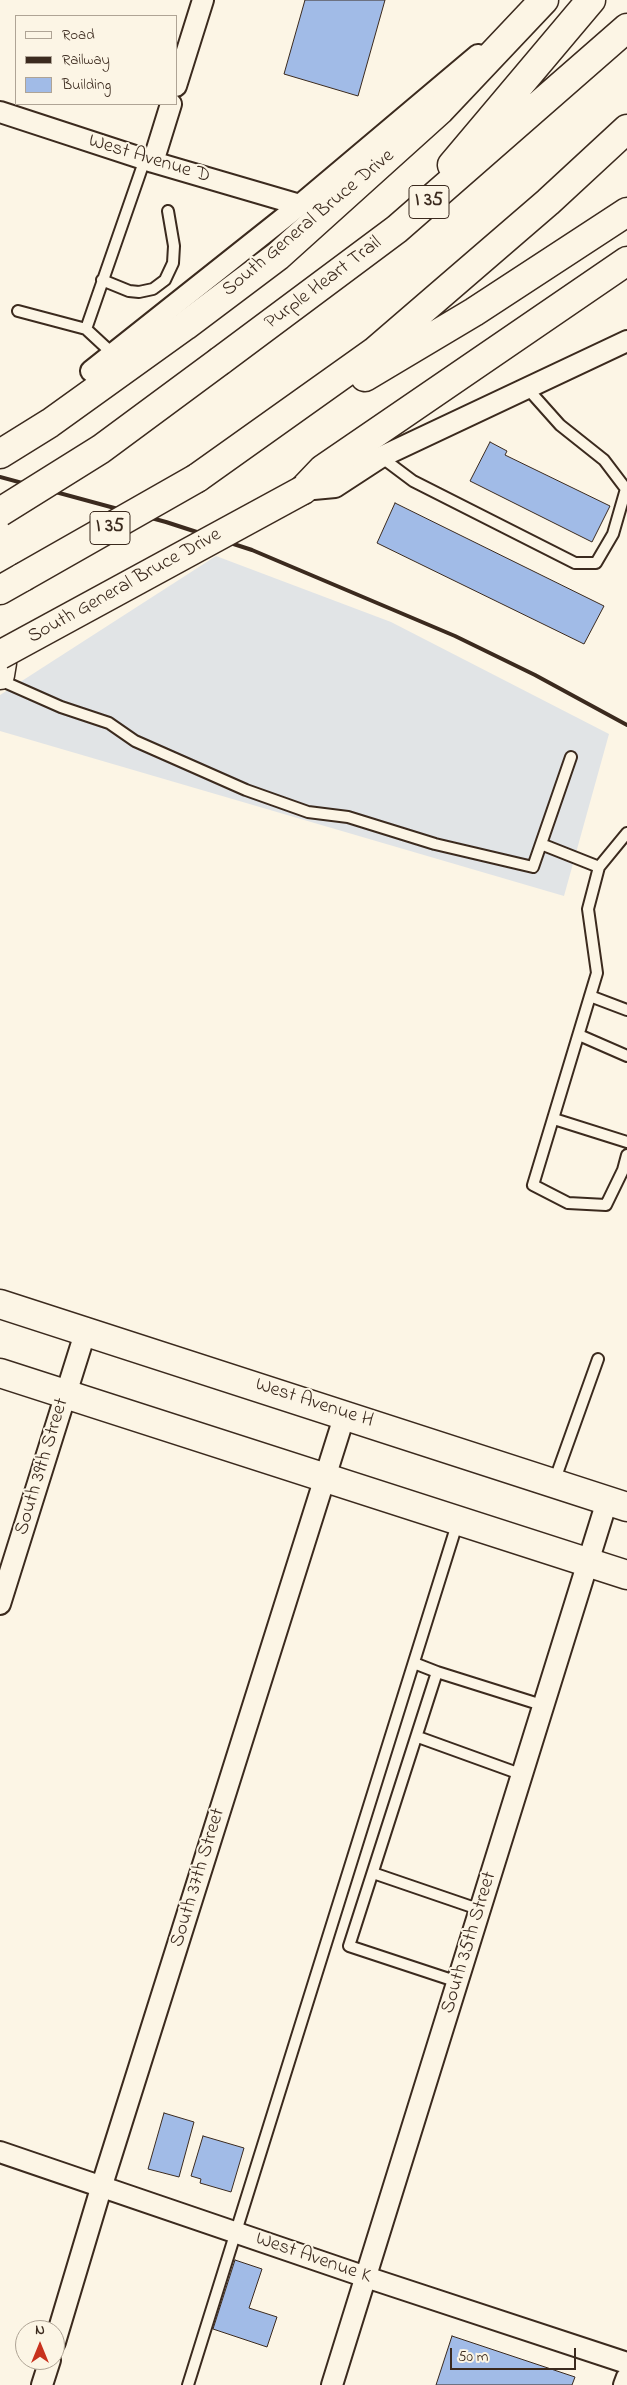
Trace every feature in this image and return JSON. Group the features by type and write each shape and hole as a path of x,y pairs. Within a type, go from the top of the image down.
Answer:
{"main road":[{"name":"South General Bruce Drive","path":"0,454 50,423 186,326 278,256 440,110 543,0"},
{"path":"397,229 591,0"},
{"name":"Purple Heart Trail","path":"0,512 101,449 397,229 627,28"},
{"name":"I 35","path":"0,590 197,478 374,352 548,202 627,129"},
{"path":"197,478 474,312 627,212"},
{"name":"South General Bruce Drive","path":"0,655 303,490 323,469 627,261"},
{"path":"0,655 2,663 0,675"},
{"name":"West Avenue H","path":"0,1304 86,1330 617,1504"},
{"path":"0,1373 627,1575"}],"street":[{"path":"178,80 203,0"},
{"name":"South General Bruce Drive","path":"91,371 300,205 543,0"},
{"path":"149,161 171,105"},
{"name":"West Avenue D","path":"0,112 149,161 300,205"},
{"name":"South General Bruce Drive","path":"303,490 335,487 381,458 627,340"},
{"name":"South 39th Street","path":"0,1604 86,1330"},
{"name":"South 37th Street","path":"62,2320 102,2185 345,1414"},
{"name":"South 35th Street","path":"332,2385 589,1563 617,1504"},
{"name":"West Avenue K","path":"0,2152 102,2185 366,2277 627,2363"},
{"path":"42,2385 47,2370"},
{"path":"624,2385 627,2377"}],"lane":[{"path":"86,328 102,280 149,161"},
{"path":"102,280 129,292 153,289 165,280 173,263 174,246 168,210"},
{"path":"18,311 86,328 113,354"},
{"path":"381,458 413,481 575,563 596,564 613,534 626,489 604,460 560,425 527,388"},
{"path":"0,680 61,707 109,723 135,741 205,774 308,812 348,817 435,844 533,867 571,756"},
{"path":"627,833 599,867 588,909 597,973 533,1185 568,1203 606,1205 623,1170 627,1155"},
{"path":"541,844 599,867"},
{"path":"590,996 627,1010"},
{"path":"579,1035 627,1056"},
{"path":"554,1119 627,1142"},
{"path":"554,1483 598,1359"},
{"path":"188,2385 458,1520"},
{"path":"414,1663 545,1706"},
{"path":"437,1672 418,1738 349,1946 458,1982"},
{"path":"418,1738 523,1775"},
{"path":"374,1873 481,1910"}],"shaded area":[{"path":"216,556 391,622 609,734 564,896 0,731 0,695"}],"building":[{"path":"305,0 385,0 358,96 284,74"},
{"path":"490,442 507,451 505,455 610,506 592,542 470,481"},
{"path":"395,503 604,606 584,644 377,543"},
{"path":"164,2113 194,2122 179,2177 148,2169"},
{"path":"203,2136 244,2148 231,2192 200,2183 201,2179 191,2176"},
{"path":"235,2260 262,2269 249,2308 277,2317 267,2347 213,2329"},
{"path":"452,2336 575,2377 572,2385 436,2385"}],"railway":[{"path":"0,477 166,522 252,550 455,636 535,675 627,725"}]}
